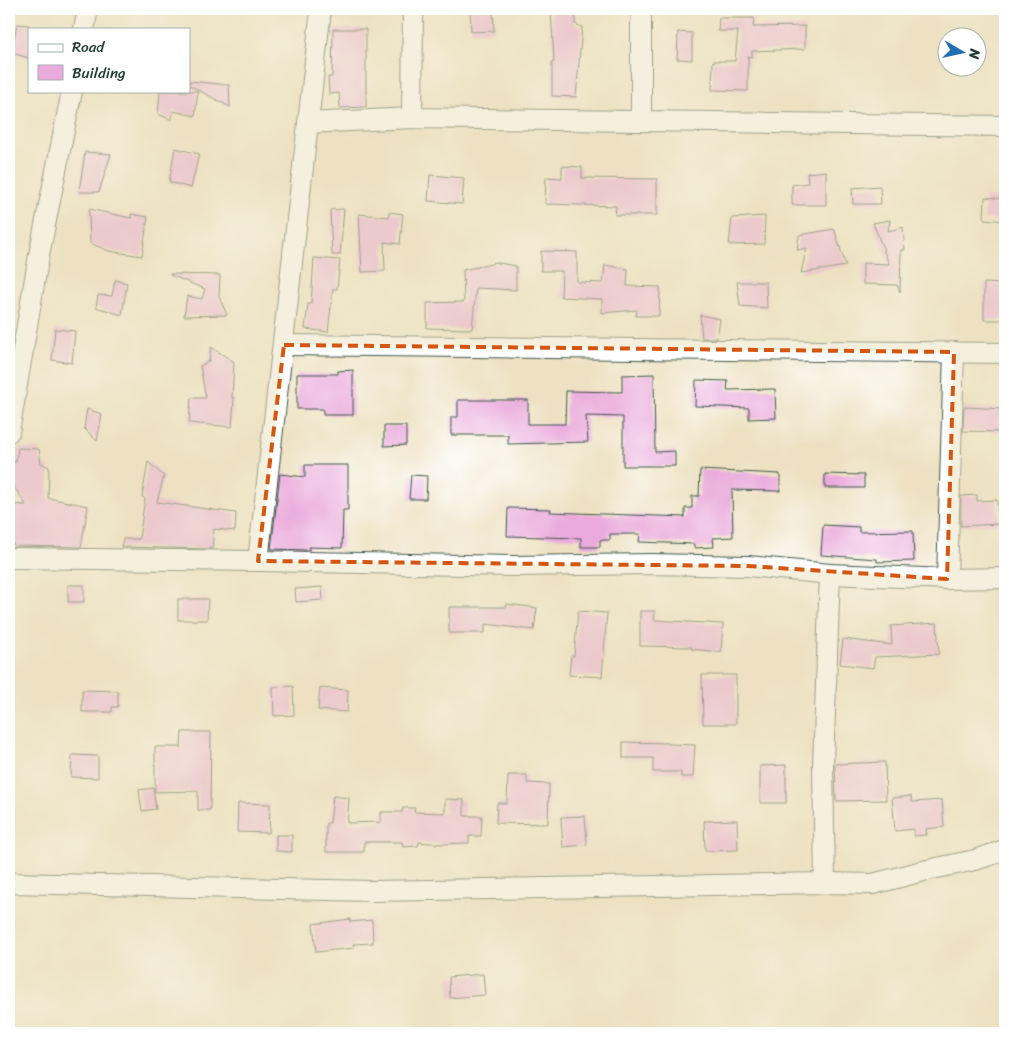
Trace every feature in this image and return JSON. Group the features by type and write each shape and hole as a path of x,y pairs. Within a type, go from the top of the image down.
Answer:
{"street":[{"path":"84,28 88,9"},
{"path":"258,560 321,9"},
{"path":"412,118 413,9"},
{"path":"641,9 641,120"},
{"path":"9,432 39,255 72,92"},
{"path":"308,123 412,118 1005,126"},
{"path":"284,345 1005,353"},
{"path":"947,579 954,352"},
{"path":"9,558 258,560 513,566 651,564 738,566 830,574 947,579 1005,578"},
{"path":"825,883 822,766 830,574"},
{"path":"9,883 372,891 825,883 873,884 975,860 1005,850"}],"highlighted area":[{"path":"284,345 954,352 947,579 748,566 258,561"}],"building":[{"path":"470,9 493,9 494,31 471,32"},
{"path":"551,9 576,12 575,24 582,27 576,97 552,96 552,62 554,62"},
{"path":"719,18 754,18 753,27 805,26 805,49 752,51 752,57 748,56 748,91 712,90 713,61 735,61 738,31 718,31"},
{"path":"17,24 29,25 28,58 11,53"},
{"path":"333,29 366,29 366,107 340,108 339,93 329,94 328,77 332,77"},
{"path":"678,32 692,33 692,60 677,59"},
{"path":"190,81 229,85 230,107 190,86"},
{"path":"198,91 195,116 173,111 172,120 158,114 160,92"},
{"path":"175,148 199,154 191,188 169,182"},
{"path":"85,152 111,154 99,192 79,192"},
{"path":"562,166 582,167 582,178 657,179 657,215 615,215 616,206 545,204 546,177 562,178"},
{"path":"826,171 826,205 792,205 792,185 808,183 807,173"},
{"path":"430,175 464,178 462,204 428,201"},
{"path":"880,186 881,204 853,204 852,188"},
{"path":"985,197 1005,199 1005,221 984,219"},
{"path":"89,209 131,218 131,214 148,217 142,256 109,251 90,243"},
{"path":"344,209 340,255 332,255 330,210"},
{"path":"389,212 403,214 400,244 384,242 385,271 362,272 359,214 389,217"},
{"path":"765,216 764,244 729,245 732,218"},
{"path":"890,220 888,231 903,227 905,250 901,250 900,292 897,285 863,284 863,263 889,264 873,223"},
{"path":"834,229 846,266 801,273 807,248 797,250 799,235"},
{"path":"541,251 577,252 577,282 603,283 605,265 628,269 627,286 660,287 659,316 636,316 637,310 602,313 602,299 561,297 562,271 541,271"},
{"path":"314,258 340,260 337,289 333,289 328,332 305,329 308,304 311,304"},
{"path":"493,262 516,266 516,290 476,288 472,329 427,328 427,303 464,302 463,270 492,264"},
{"path":"170,274 220,275 219,297 227,315 184,316 187,296 202,299 205,289"},
{"path":"115,280 127,283 122,315 96,307 98,295 112,296"},
{"path":"737,282 766,282 767,308 740,306"},
{"path":"984,283 1002,284 1002,298 1005,298 1005,320 984,320"},
{"path":"700,315 720,319 717,338 702,338"},
{"path":"55,329 75,331 72,363 52,360"},
{"path":"211,347 234,362 232,427 189,423 191,398 206,398 200,366 209,361"},
{"path":"353,370 353,415 323,415 323,409 297,409 297,374 338,374 338,371"},
{"path":"654,374 655,452 675,451 675,466 623,466 623,417 586,416 588,442 508,444 508,435 451,435 451,417 458,417 458,400 528,400 528,424 565,424 566,391 622,392 622,375"},
{"path":"696,380 728,381 727,390 775,389 776,418 749,419 749,408 695,406"},
{"path":"964,407 1004,409 1003,432 963,431"},
{"path":"87,409 102,414 97,441 84,428"},
{"path":"384,426 406,426 406,445 384,446"},
{"path":"18,448 39,449 41,463 49,467 48,498 88,506 81,547 14,546 9,534 9,504 26,505 9,479 9,462 16,462"},
{"path":"148,462 164,476 157,502 236,513 235,531 214,529 212,549 121,547 123,539 139,539 145,498 142,497"},
{"path":"305,465 348,465 348,510 343,510 342,548 309,547 309,550 271,549 280,474 305,477"},
{"path":"700,470 780,474 780,491 732,490 733,537 713,538 714,547 694,548 694,544 639,542 640,534 610,534 610,540 600,540 600,547 581,547 581,538 507,536 508,508 551,509 550,512 685,517 685,508 692,508 692,496 699,496"},
{"path":"825,474 864,475 864,488 825,488"},
{"path":"411,475 427,476 426,499 409,499"},
{"path":"977,495 977,501 997,500 999,524 961,526 961,496"},
{"path":"823,525 859,527 859,532 913,531 914,561 877,562 877,559 821,555"},
{"path":"68,585 84,585 84,602 68,602"},
{"path":"322,587 323,600 296,602 295,589"},
{"path":"178,599 208,599 207,620 178,620"},
{"path":"507,604 537,608 534,630 485,624 485,633 449,633 449,607 506,607"},
{"path":"578,611 607,613 602,677 569,675 571,656 574,656"},
{"path":"640,611 655,611 654,620 723,624 721,652 691,649 692,647 640,646"},
{"path":"937,623 939,654 875,657 873,668 840,664 843,639 892,645 891,626"},
{"path":"702,675 736,675 736,724 703,724"},
{"path":"293,686 294,715 274,716 273,687"},
{"path":"320,688 348,690 347,712 318,710"},
{"path":"82,690 118,691 118,707 112,707 112,712 82,712"},
{"path":"182,732 211,732 210,810 198,810 198,791 155,792 155,747 181,747"},
{"path":"623,742 695,745 693,777 681,777 681,772 653,772 653,758 623,758"},
{"path":"72,755 98,756 98,778 71,777"},
{"path":"885,762 886,800 836,801 835,764"},
{"path":"786,765 786,803 760,803 760,766"},
{"path":"508,775 527,775 527,783 549,784 548,824 496,823 497,803 507,803"},
{"path":"153,788 156,809 142,811 139,790"},
{"path":"333,796 349,798 347,823 381,822 381,812 402,812 403,808 415,808 414,812 445,813 445,799 464,800 464,816 482,816 481,836 469,836 469,843 442,844 419,842 418,846 403,847 402,842 364,842 364,852 326,852 326,823 330,823"},
{"path":"911,796 912,802 942,800 944,827 926,829 927,835 914,836 914,829 895,831 892,798"},
{"path":"238,803 270,804 269,833 237,832"},
{"path":"585,816 587,845 563,847 561,817"},
{"path":"737,820 738,850 705,851 704,821"},
{"path":"276,835 292,835 292,852 276,851"},
{"path":"350,919 350,922 372,920 373,943 353,944 354,948 316,952 313,924"},
{"path":"483,974 485,995 450,998 449,977"}]}
